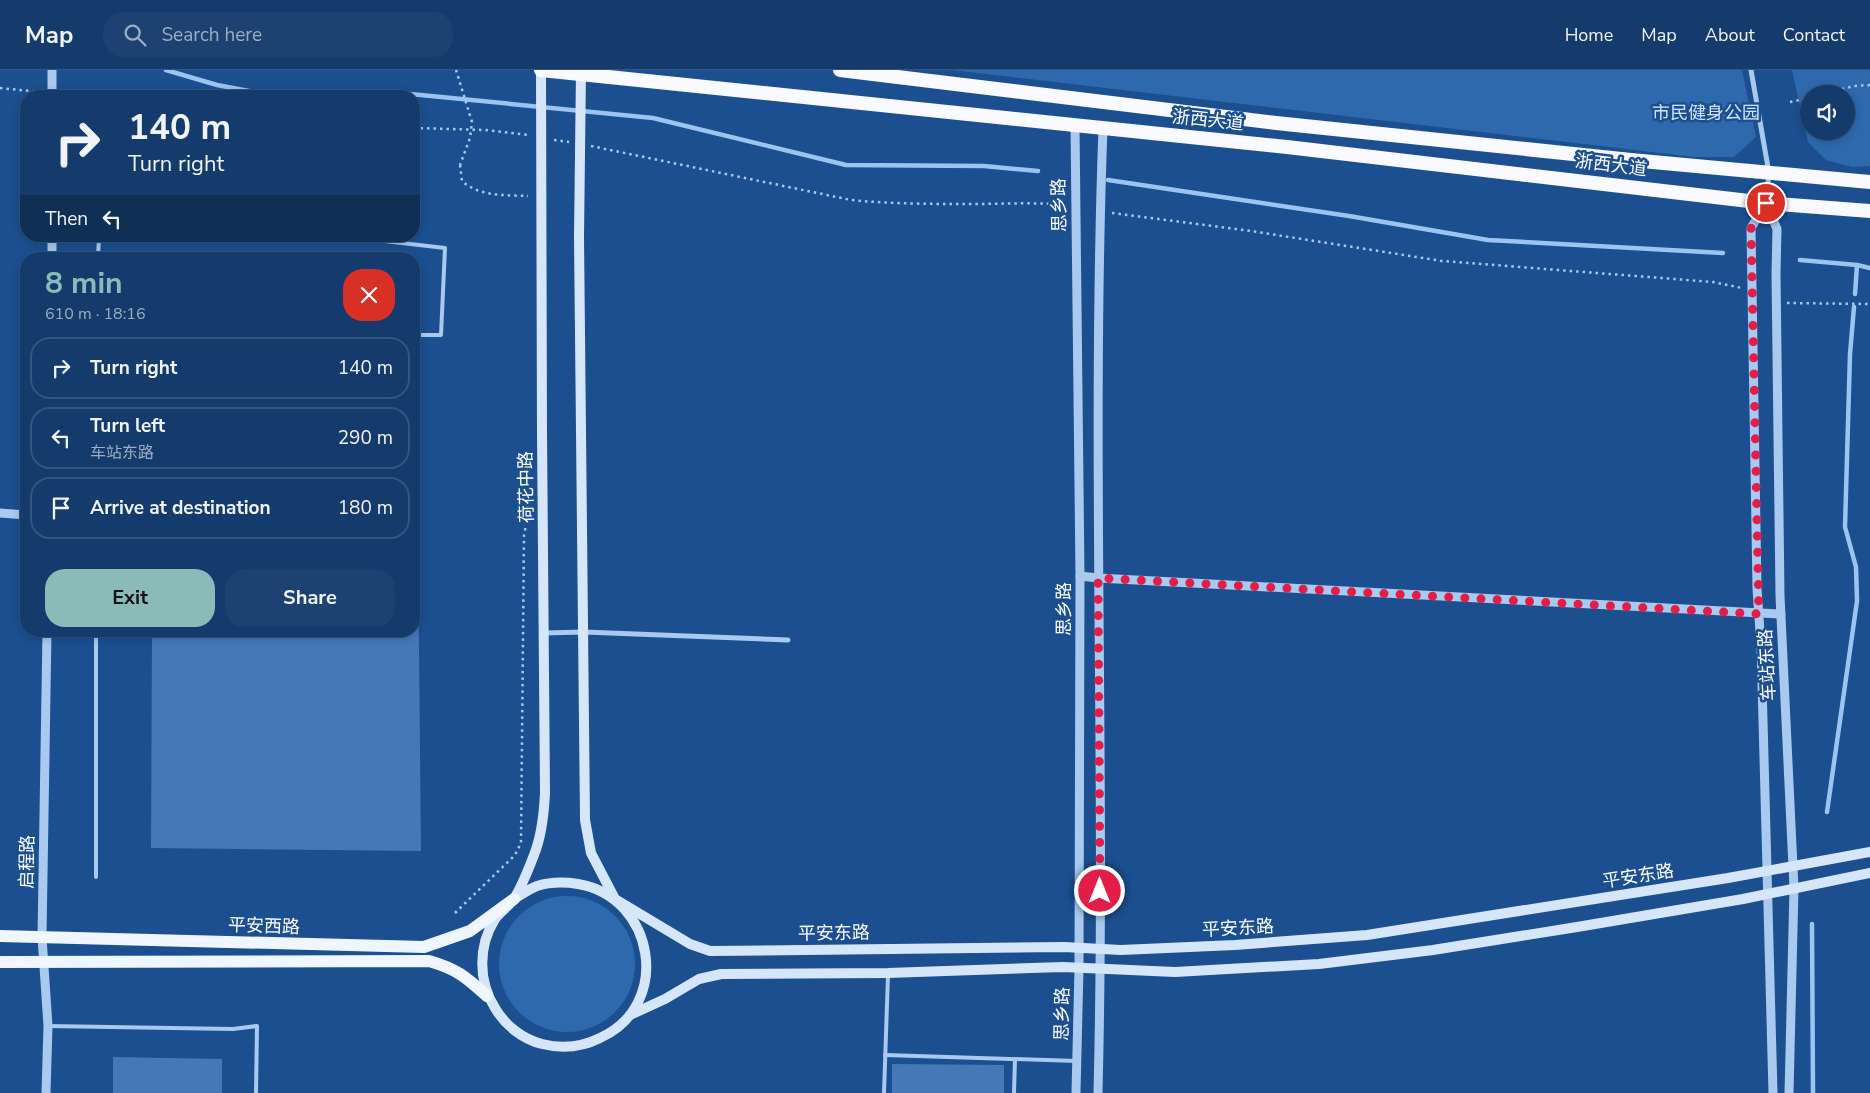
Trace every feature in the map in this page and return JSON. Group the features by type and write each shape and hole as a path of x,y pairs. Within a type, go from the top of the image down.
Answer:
{"highway":[{"name":"浙西大道","path":"541,70 581,72 1075,126 1287,146 1766,203 1870,211"},
{"name":"浙西大道","path":"840,70 1276,123 1631,160 1870,182"}],"main road":[{"name":"荷花中路","path":"514,899 540,839 545,793 541,70"},
{"path":"581,72 579,237 585,820 591,853 615,899 633,918 644,941 647,967 642,992 630,1015 611,1033 587,1044 564,1047 541,1044 520,1034 502,1019 488,996 481,970 484,943 495,918 514,899 538,886 564,882 591,886 615,899"},
{"name":"平安东路","path":"615,899 690,944 710,951 1078,948 1121,950 1235,945 1367,935 1528,911 1870,852"},
{"path":"630,1015 666,999 700,979 720,974 888,973 1079,968 1175,972 1319,964 1462,946 1743,900 1870,873"},
{"name":"平安西路","path":"0,936 424,947 470,930 514,899"},
{"name":"平安西路","path":"0,962 429,961 448,967 466,976 488,996"}],"street":[{"path":"52,70 52,90"},
{"path":"1751,70 1769,173 1766,203"},
{"name":"思乡路","path":"1075,126 1080,576 1079,968 1076,1093"},
{"name":"思乡路","path":"1098,1093 1099,969 1101,949 1098,578 1100,211 1103,128"},
{"name":"车站东路","path":"1766,203 1751,228 1751,290 1773,1093"},
{"name":"车站东路","path":"1766,203 1777,229 1776,302 1781,614 1794,888 1789,1093"},
{"path":"0,513 20,515"},
{"path":"1080,576 1781,614"},
{"path":"544,633 584,632 788,640"},
{"name":"启程路","path":"46,1093 48,1026 42,937 47,637"}],"lane":[{"path":"392,242 444,248 440,336 420,335"},
{"path":"96,637 96,877"},
{"path":"884,1093 888,973"},
{"path":"48,1026 233,1029 257,1026 256,1093"},
{"path":"885,1055 1077,1061"},
{"path":"1014,1093 1015,1059"}],"path":[{"path":"456,70 472,122 470,138 460,165 462,181 470,188 493,194 530,196 530,188"},
{"path":"1855,86 1870,85"},
{"path":"1790,102 1800,100"},
{"path":"420,128 484,130 529,134 541,139 581,139 851,200 882,203 974,204 1039,202 1075,206"},
{"path":"529,134 529,143"},
{"path":"1100,211 1251,231 1442,261 1713,282 1751,290"},
{"path":"1776,302 1870,304"},
{"path":"455,913 515,855 521,843 524,535 528,516 528,477"}],"green space":[{"name":"市民健身公园","path":"952,70 1742,70 1756,137 1734,157 1694,157"},
{"path":"1792,70 1870,70 1870,166 1852,167 1826,160 1808,140 1855,140 1855,85 1800,85 1800,106"},
{"path":"567,896 593,901 605,907 615,916 624,926 630,938 635,964 630,990 624,1002 615,1012 605,1021 593,1027 567,1032 541,1027 529,1021 519,1012 510,1002 504,990 499,964 504,938 510,926 519,916 529,907 541,901"}],"building":[{"path":"152,637 419,637 421,851 151,848"},
{"path":"113,1057 222,1059 222,1093 113,1093"},
{"path":"892,1064 1004,1065 1004,1093 892,1093"}],"waterway":[{"path":"166,70 217,85 243,90"},
{"path":"420,95 653,118 846,165 984,166 1038,171"},
{"path":"1108,180 1349,216 1488,240 1723,253"},
{"path":"1800,260 1857,265 1870,268"},
{"path":"1855,294 1857,265"},
{"path":"1827,812 1857,601 1856,567 1845,527 1850,354 1854,307"},
{"path":"1812,924 1813,1093"}],"route":[{"path":"1100,891 1098,578 1759,614 1751,228 1766,203"}]}
